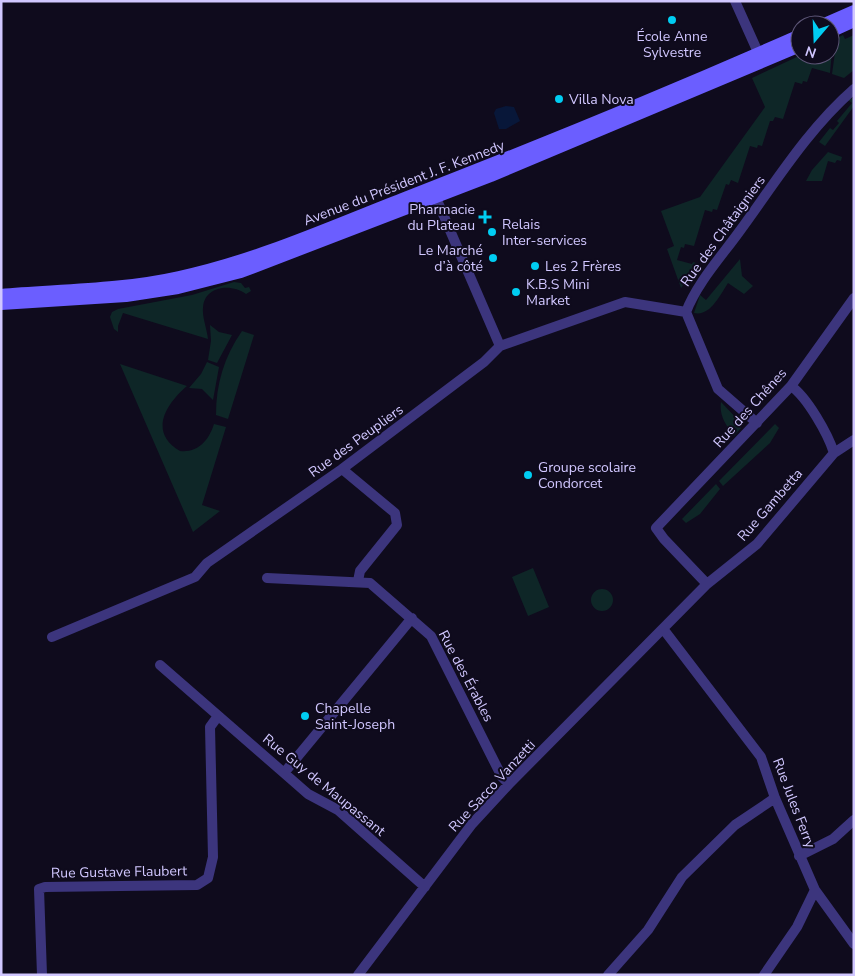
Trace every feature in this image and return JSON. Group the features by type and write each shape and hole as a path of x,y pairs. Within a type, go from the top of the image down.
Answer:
{"main road":[{"path":"840,17 854,10"},
{"path":"840,28 854,22"},
{"name":"Avenue du Président J. F. Kennedy","path":"761,58 790,41"},
{"name":"Avenue du Président J. F. Kennedy","path":"1,295 126,286 240,262 434,193 491,176 761,58 790,49"},
{"name":"Avenue du Président J. F. Kennedy","path":"1,304 126,296 178,288 241,272 400,212 434,193"}],"street":[{"path":"734,1 761,58"},
{"name":"Rue des Châtaigniers","path":"686,312 702,283 809,136 837,103 854,89"},
{"path":"434,193 500,346"},
{"name":"Rue des Chênes","path":"708,584 664,539 656,528 791,386 854,298"},
{"name":"Rue des Peupliers","path":"52,637 194,577 207,563 342,469 484,362 500,346 625,302 686,312"},
{"path":"686,312 718,389 757,423"},
{"path":"791,386 798,390 809,407 834,453"},
{"name":"Rue Gambetta","path":"664,630 708,584 757,544 834,453 854,440"},
{"path":"342,469 395,513 397,525 360,571 358,581"},
{"name":"Rue des Érables","path":"267,578 370,583 412,618 431,636 502,777 510,784"},
{"path":"284,773 412,618"},
{"name":"Rue Sacco Vanzetti","path":"358,975 472,824 664,630"},
{"name":"Rue Jules Ferry","path":"664,630 761,757 775,798 815,890 854,944"},
{"name":"Rue Guy de Maupassant","path":"160,665 308,794 338,810 425,887"},
{"name":"Rue Gustave Flaubert","path":"42,975 39,889 45,887 197,885 208,878 213,857 210,727 218,716"},
{"path":"608,975 648,930 682,876 735,825 775,798"},
{"path":"799,856 833,839 854,820"},
{"path":"764,975 797,927 815,890"}],"green space":[{"path":"843,35 845,39 854,35 854,70 844,78 832,74 833,65 840,65 840,36"},
{"path":"790,60 790,65 831,65 830,73 812,68 807,82 803,81 802,84 795,82 783,119 775,117 773,121 770,121 762,146 758,145 757,148 750,146 738,183 731,180 729,185 726,184 717,210 713,209 712,212 705,210 694,246 685,244 684,248 681,247 677,260 699,264 681,288 667,249 674,246 661,211 700,197 765,107 752,78"},
{"path":"849,96 851,99 854,97 854,106 825,146 819,142 830,128 833,130 839,123 837,121 852,103 847,99"},
{"path":"828,152 842,157 841,161 837,160 835,163 828,161 822,181 806,181 812,170"},
{"path":"740,259 742,276 753,286 744,294 728,283 710,308 705,312 694,313 700,295 706,300"},
{"path":"234,282 241,283 245,288 249,287 251,291 246,294 233,288 226,288 213,291 208,295 203,312 208,339 123,313 118,326 118,332 114,329 110,317 112,312 118,309 192,295"},
{"path":"210,325 219,332 232,335 217,363 208,360 211,341"},
{"path":"242,331 254,335 228,419 216,415 219,382 230,351"},
{"path":"207,362 219,367 213,400 202,389 189,388 201,374"},
{"path":"120,364 187,386 167,409 163,427 170,443 180,451 197,448 206,440 214,424 226,427 202,505 220,511 193,532"},
{"path":"721,402 740,422 741,428 734,436 722,416"},
{"path":"775,424 779,428 770,443 723,486 719,481"},
{"path":"716,484 720,489 700,514 686,523 682,519"},
{"path":"533,568 549,607 528,616 512,577"},
{"path":"602,589 610,592 613,600 610,608 602,611 594,608 591,600 594,592"}],"water":[{"path":"506,106 514,107 520,121 506,129 499,129 494,113 496,109"}],"place":[{"name":"École Anne Sylvestre","path":"672,20"},
{"name":"Villa Nova","path":"559,99"},
{"name":"Pharmacie du Plateau","path":"485,217"},
{"name":"Relais Inter-services","path":"492,232"},
{"name":"Le Marché d’à côté","path":"493,258"},
{"name":"Les 2 Frères","path":"535,266"},
{"name":"K.B.S Mini Market","path":"516,292"},
{"name":"Groupe scolaire Condorcet","path":"528,475"},
{"name":"Chapelle Saint-Joseph","path":"305,716"}]}
